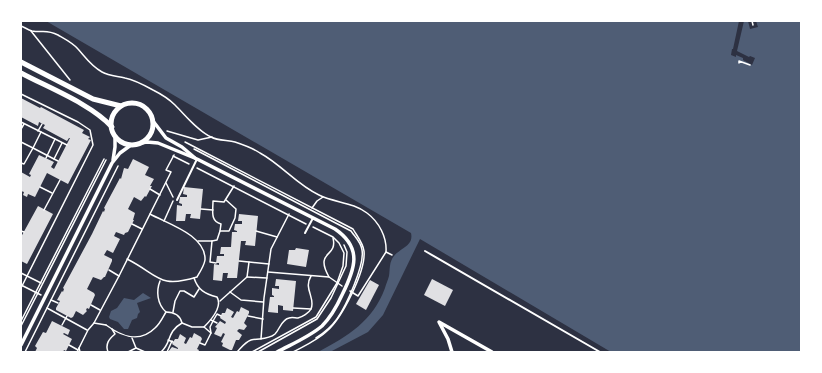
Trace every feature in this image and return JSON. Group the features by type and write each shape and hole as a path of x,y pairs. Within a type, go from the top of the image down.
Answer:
{"main road":[{"path":"21,62 93,99 121,106"},
{"path":"21,73 88,108 99,115 112,127"},
{"path":"126,104 138,104 148,110 153,121 153,130 151,134 141,143 131,145 120,141 115,136 112,127 113,116 121,106 126,104"}],"street":[{"path":"153,121 166,138 182,147 197,159"},
{"path":"112,163 115,148 115,136"},
{"path":"141,143 158,143 175,152 197,159 341,233 351,245 355,260 354,268 346,288 332,313 314,332 277,352"},
{"path":"21,345 112,163 120,152 131,145"},
{"path":"452,352 448,338 439,322 492,352"}],"lane":[{"path":"177,200 197,159"},
{"path":"305,233 313,218"},
{"path":"425,251 600,352"}],"path":[{"path":"752,21 753,25"},
{"path":"21,26 31,31 68,77 73,89"},
{"path":"31,31 46,31 58,35 78,49 92,66 112,76 134,80 152,89 174,104 192,123 212,137 235,142 261,153 296,182 309,190 323,197 348,204 368,213 382,232 386,252 358,296 329,277 323,268 323,261 335,244 333,237"},
{"path":"738,63 740,61 750,66"},
{"path":"21,94 78,122 90,130 94,145 21,288"},
{"path":"21,122 66,145"},
{"path":"21,129 24,124"},
{"path":"38,131 42,124"},
{"path":"157,128 198,140 212,137"},
{"path":"21,163 24,164 41,132"},
{"path":"46,158 55,139"},
{"path":"181,141 353,229 362,243 364,252 360,275 338,319 321,336 292,352"},
{"path":"21,142 58,161"},
{"path":"54,158 62,143"},
{"path":"87,148 91,150"},
{"path":"78,350 119,276 166,183 171,172 166,170 175,152 195,164 297,216"},
{"path":"173,156 191,165"},
{"path":"21,321 105,160 21,326"},
{"path":"25,352 118,166"},
{"path":"196,167 289,215 334,235 342,241 347,252 346,266 317,319 258,352"},
{"path":"44,210 60,180"},
{"path":"163,222 173,202 172,195 166,183"},
{"path":"198,241 217,240 221,224 216,223 212,217 213,201 224,202 235,184"},
{"path":"40,187 52,194"},
{"path":"150,190 160,194"},
{"path":"308,215 317,201 323,197"},
{"path":"220,231 228,231 235,218 236,209 226,200"},
{"path":"201,209 213,210"},
{"path":"261,339 271,249 290,212"},
{"path":"127,259 160,280 177,282 197,277 201,271 205,260 202,248 198,241 150,214"},
{"path":"132,224 142,229"},
{"path":"252,352 316,317 338,283 343,266 344,253 339,243 333,237 310,224"},
{"path":"256,231 277,237"},
{"path":"212,241 210,262 216,263"},
{"path":"386,252 392,255"},
{"path":"239,261 269,264"},
{"path":"204,327 211,320 219,306 220,301 247,276 249,262"},
{"path":"109,270 119,276"},
{"path":"268,272 329,277"},
{"path":"21,273 40,283"},
{"path":"247,276 267,278"},
{"path":"237,352 251,340 269,337 276,333 282,324 289,318 298,318 306,314 311,309 307,286 311,276"},
{"path":"194,278 199,289 205,293 217,297 220,301"},
{"path":"160,280 157,291 159,302 166,312"},
{"path":"21,285 45,297"},
{"path":"173,312 175,302 180,291 184,291 194,297 199,289"},
{"path":"230,292 241,300 264,302"},
{"path":"51,300 58,303"},
{"path":"91,305 101,310"},
{"path":"47,308 88,330"},
{"path":"293,308 311,309"},
{"path":"166,312 173,312 181,318 182,323"},
{"path":"94,323 106,325 118,333 132,338 146,334 156,328 166,312"},
{"path":"200,343 205,345 211,333 210,328 213,321 217,314 221,316"},
{"path":"62,325 67,316"},
{"path":"248,316 263,319"},
{"path":"211,320 217,323"},
{"path":"182,323 192,327 204,327 211,333"},
{"path":"164,352 170,334 174,328 182,323"},
{"path":"106,325 112,329 115,334 108,343 108,352"},
{"path":"132,338 136,348 145,352"},
{"path":"164,352 173,342 168,340"},
{"path":"69,345 80,352"},
{"path":"128,352 136,348"}],"water":[{"path":"46,21 739,21 731,55 736,57 736,55 743,58 743,60 752,65 755,58 749,57 737,51 744,21 748,21 750,29 758,27 756,21 801,21 801,352 611,352 420,239 383,315 368,332 330,352 318,352 349,333 366,319 374,310 385,288 392,258 409,244 411,233"},
{"path":"143,293 151,298 137,303 140,312 137,318 132,320 128,329 124,329 118,322 110,319 109,317 111,311 117,308 124,298 134,300"}],"building":[{"path":"21,98 84,130 82,133 90,137 88,139 91,140 68,184 47,173 35,197 28,194 27,197 23,195 24,192 21,191 21,172 30,177 31,175 29,174 39,155 54,162 51,167 54,169 70,138 67,141 43,128 45,125 39,122 38,126 21,117"},
{"path":"133,159 149,167 145,175 154,179 150,186 152,186 146,197 145,196 141,201 134,197 128,209 135,213 134,220 128,232 124,235 116,232 114,236 120,239 113,253 107,250 104,255 112,259 112,261 105,277 101,280 93,277 87,289 95,295 89,309 87,308 87,311 83,315 76,311 71,318 56,310 60,301 57,300 62,291 63,292 63,288 103,211 104,212 104,208 120,178 121,179 124,168 128,169"},
{"path":"184,187 203,189 200,219 190,218 191,214 186,214 185,221 176,221 177,205 182,206 182,204 179,203 180,197 187,197 187,195 183,194"},
{"path":"38,206 53,214 27,264 21,261 21,237"},
{"path":"239,214 258,216 255,246 245,245 246,241 241,241 237,278 227,278 228,273 223,273 222,281 213,280 214,264 219,265 219,263 216,263 217,256 224,256 224,254 220,254 221,247 231,247 232,232 237,232 234,230 235,224 242,224 242,221 238,221"},
{"path":"296,248 309,250 306,267 287,264 289,250 295,250"},
{"path":"276,279 296,281 293,311 283,310 283,306 278,305 278,313 268,312 270,297 274,297 272,295 272,288 279,289 279,286 275,286"},
{"path":"432,279 453,290 445,306 424,295"},
{"path":"370,280 379,285 366,310 356,304"},
{"path":"241,307 249,311 244,323 247,326 244,330 239,329 237,331 242,335 239,340 236,340 232,350 230,350 222,346 223,343 221,342 225,334 223,333 221,337 214,334 217,328 215,327 220,321 225,324 226,322 220,318 222,313 225,313 227,308 234,312 231,317 233,318 237,311 239,312"},
{"path":"52,321 70,330 68,335 63,334 72,339 66,351 35,352 37,348 35,346 43,332 46,333"},
{"path":"194,333 202,339 197,349 199,350 198,352 168,352 172,347 178,349 172,344 175,339 178,339 180,334 186,338 184,343 186,344 190,337 192,338"}]}
